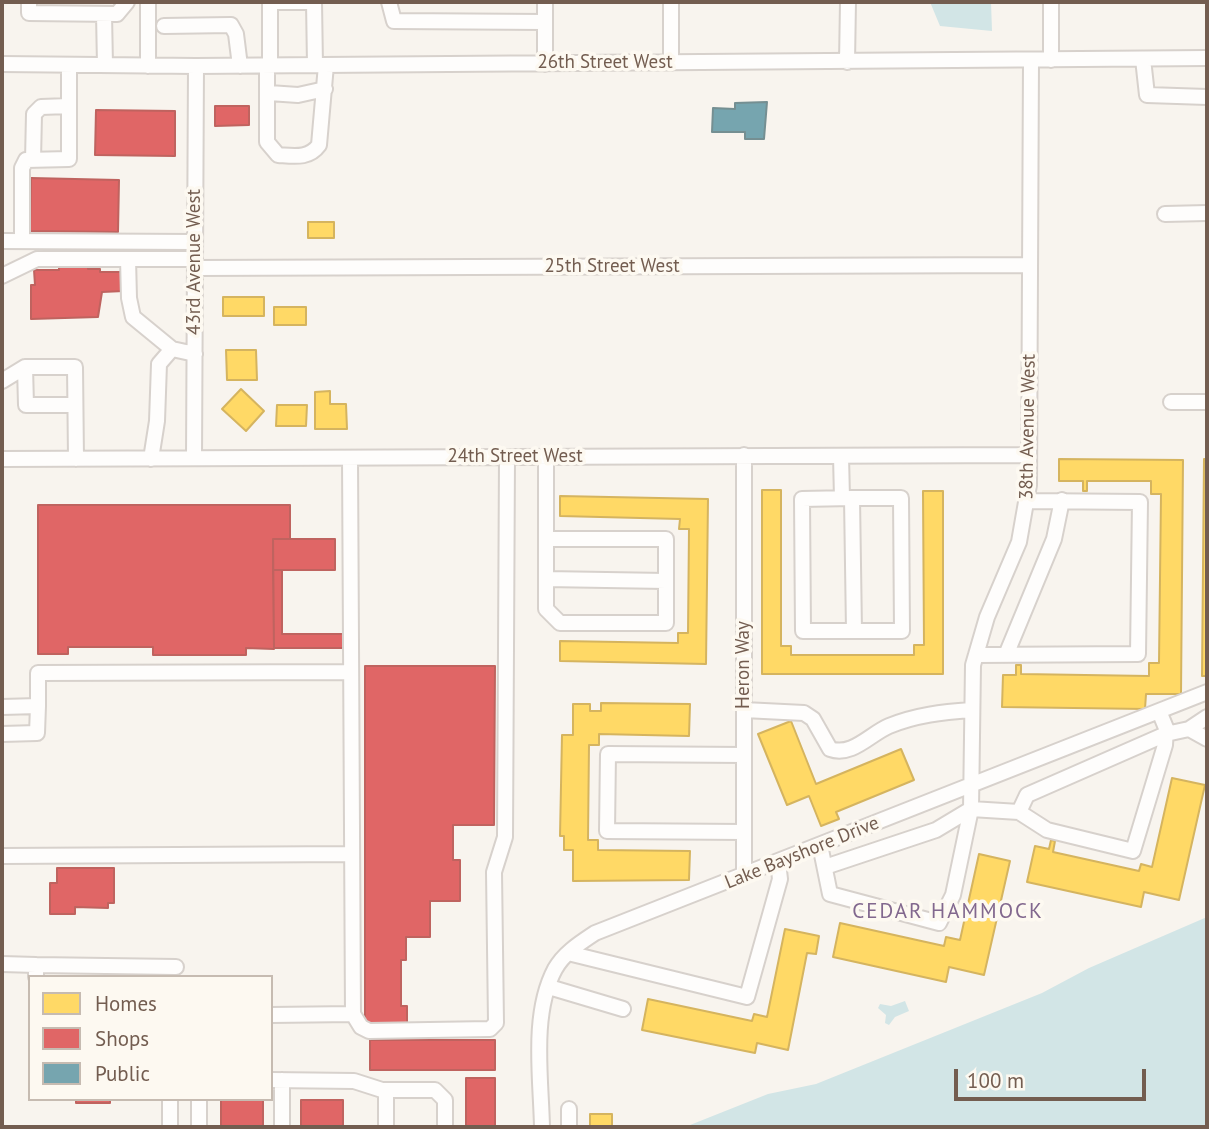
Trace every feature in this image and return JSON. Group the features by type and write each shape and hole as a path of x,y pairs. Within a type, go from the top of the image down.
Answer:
{"street":[{"path":"29,2 29,13 117,14 127,2"},
{"path":"148,2 148,66"},
{"path":"270,2 314,2 320,65 325,89 319,145 314,152 305,156 278,155 271,150 267,142 270,2"},
{"path":"389,2 394,21 545,22"},
{"path":"545,2 545,64"},
{"path":"671,2 671,63"},
{"path":"848,2 848,62"},
{"path":"1051,2 1051,60"},
{"path":"104,13 105,65"},
{"path":"164,26 231,25 236,34 240,66"},
{"name":"26th Street West","path":"2,64 240,66 1207,58"},
{"path":"1143,59 1147,94 1207,97"},
{"name":"38th Avenue West","path":"825,867 830,894 939,923 953,895 971,809 971,710 976,655 987,617 1019,542 1027,501 1031,61"},
{"path":"22,241 22,168 26,160 69,159 69,65"},
{"name":"43rd Avenue West","path":"194,458 196,66"},
{"path":"268,93 298,96 325,89"},
{"path":"33,160 34,114 41,107 69,106"},
{"path":"1165,214 1207,212"},
{"path":"2,241 195,242"},
{"name":"25th Street West","path":"2,276 37,259 128,259 195,264 1030,265"},
{"path":"128,259 129,298 133,317 172,349 195,354"},
{"path":"151,459 157,421 159,364 172,349"},
{"path":"2,381 25,367 75,367 76,459"},
{"path":"25,367 26,405 75,405"},
{"path":"1171,402 1207,402"},
{"name":"Heron Way","path":"744,455 744,876"},
{"name":"24th Street West","path":"2,459 1029,455"},
{"path":"841,456 847,498 854,631"},
{"path":"546,457 546,538 546,609 561,622 666,623 666,540 546,538"},
{"path":"350,458 353,1014 361,1027 369,1031 490,1028 496,1023 494,873 505,836 507,458"},
{"path":"901,498 902,631 854,631 803,631 802,499 901,498"},
{"path":"1006,655 1054,540 1062,500"},
{"path":"976,655 1138,654 1140,502 1027,501"},
{"path":"546,579 666,581"},
{"path":"2,734 37,733 38,673 351,672"},
{"name":"Lake Bayshore Drive","path":"541,1127 541,1033 548,987 554,970 568,953 595,933 1207,692"},
{"path":"2,707 38,706"},
{"path":"744,710 804,713 813,719 830,749 837,752 850,749 888,726 935,712 971,710"},
{"path":"820,845 825,867 936,830 971,809 1019,812 1047,830 1133,851 1166,734 1159,711"},
{"path":"1019,812 1027,795 1166,734 1189,729 1207,717"},
{"path":"1189,729 1207,739"},
{"path":"744,755 608,754 607,831 744,832"},
{"path":"2,856 352,854"},
{"path":"568,953 747,997 780,879 778,862"},
{"path":"2,964 36,971 176,967"},
{"path":"548,987 623,1009"},
{"path":"273,1015 353,1014"},
{"path":"282,1127 277,1080 354,1081 386,1090 435,1090 445,1100 445,1127"},
{"path":"386,1090 386,1127"},
{"path":"170,1101 170,1127"},
{"path":"199,1101 199,1127"},
{"path":"569,1109 569,1127"}],"shaded area":[{"path":"930,2 991,2 992,31 940,26"},
{"path":"1207,917 1207,1127 685,1127 768,1094 816,1084 1042,993 1089,968"},
{"path":"905,1001 909,1011 895,1017 889,1025 885,1023 886,1015 878,1008 880,1004 891,1006"}],"building: Homes":[{"path":"308,222 334,222 334,238 308,238"},
{"path":"223,297 264,297 264,316 223,316"},
{"path":"274,307 306,307 306,325 274,325"},
{"path":"226,350 256,350 257,380 227,380"},
{"path":"241,389 264,411 246,431 222,409"},
{"path":"330,391 330,404 346,404 347,429 315,429 315,392"},
{"path":"277,405 307,405 306,426 276,426"},
{"path":"1059,459 1183,460 1181,694 1146,694 1145,709 1002,707 1003,675 1016,675 1016,665 1021,665 1021,674 1149,676 1149,663 1159,663 1161,494 1151,494 1151,481 1087,481 1087,491 1083,491 1083,481 1059,481"},
{"path":"1204,459 1207,459 1207,676 1202,676"},
{"path":"762,490 781,490 781,646 791,646 791,655 914,655 914,645 924,645 923,491 943,491 943,674 762,674"},
{"path":"560,496 708,499 706,664 560,661 560,641 678,643 678,633 688,633 689,529 679,529 680,519 560,516"},
{"path":"601,703 690,704 689,736 599,734 599,745 589,745 588,840 598,840 598,850 690,851 689,880 573,881 573,850 564,850 564,836 560,836 562,735 573,735 573,704 590,704 590,711 601,711"},
{"path":"791,721 816,784 901,749 914,780 836,812 839,819 821,826 809,796 787,805 758,734"},
{"path":"1172,778 1205,785 1179,900 1144,892 1141,907 1027,882 1035,846 1049,849 1051,840 1055,841 1053,852 1139,871 1141,864 1152,867"},
{"path":"979,854 1010,861 984,975 949,967 946,982 833,957 840,923 944,946 946,937 960,940"},
{"path":"785,929 819,936 816,954 807,953 788,1050 757,1043 755,1053 642,1030 648,999 752,1021 754,1014 767,1017"},
{"path":"590,1114 612,1114 612,1127 590,1127"}],"building: Shops":[{"path":"215,106 249,106 249,125 215,126"},
{"path":"96,110 175,111 175,156 95,155"},
{"path":"31,178 119,180 118,232 30,231"},
{"path":"59,267 88,267 100,269 100,272 124,272 124,291 102,292 98,317 31,319 34,270 59,270"},
{"path":"38,505 290,505 290,539 273,539 274,649 246,648 246,655 153,655 153,647 68,647 68,654 38,654"},
{"path":"273,539 335,539 335,570 273,570"},
{"path":"273,570 282,570 282,634 344,634 344,648 274,648"},
{"path":"365,666 495,666 494,825 453,825 453,860 460,860 460,901 430,901 430,937 406,937 406,960 401,960 401,1006 407,1006 407,1025 365,1025"},
{"path":"57,868 114,868 114,903 108,903 108,908 75,907 75,914 50,914 50,883 57,883"},
{"path":"370,1040 495,1040 495,1070 370,1070"},
{"path":"466,1078 495,1078 495,1127 466,1127"},
{"path":"301,1100 343,1100 343,1127 301,1127"},
{"path":"76,1101 110,1101 110,1103"},
{"path":"221,1101 263,1101 263,1127 221,1127"}],"building: Public":[{"path":"767,102 764,139 745,139 745,132 712,132 713,108 735,109 735,103"}],"district":[{"name":"CEDAR HAMMOCK","path":"948,912"}]}
